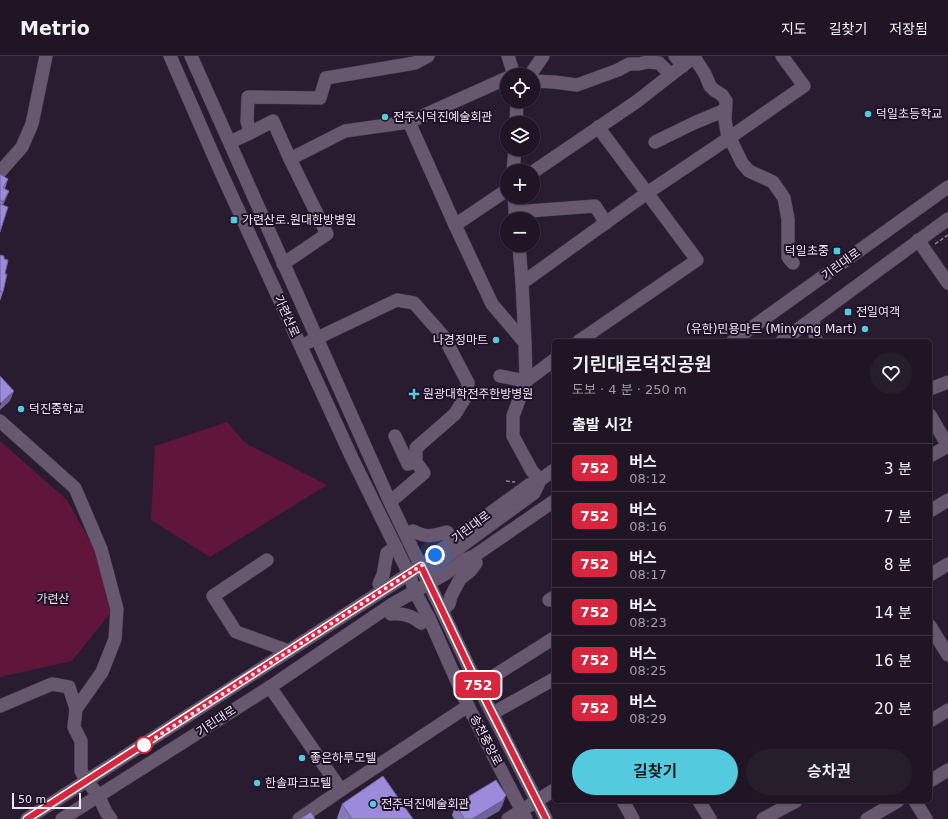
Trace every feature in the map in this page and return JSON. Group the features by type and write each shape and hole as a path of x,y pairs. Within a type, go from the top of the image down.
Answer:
{"street":[{"path":"0,172 22,147 32,124 46,56"},
{"name":"가련산로","path":"170,56 352,458 396,547 420,579"},
{"name":"가련산로","path":"191,56 316,338 406,534 420,579"},
{"path":"250,133 247,120 248,97 320,98 326,78 415,63 428,56"},
{"path":"508,56 512,68"},
{"path":"535,68 543,56"},
{"path":"522,283 647,193 804,86 782,56"},
{"path":"540,167 636,102 671,75 679,61 694,57 714,90 722,95 726,101 725,120 729,138 742,163 749,171 773,182 784,198 788,219 788,257 793,263"},
{"path":"540,81 577,85 618,70 629,64 648,62 660,63 671,75"},
{"path":"290,159 345,131 409,122 500,81"},
{"path":"654,142 725,110"},
{"path":"230,142 273,121 327,234 283,264"},
{"path":"409,122 492,304 525,344"},
{"path":"582,339 697,260 598,127"},
{"name":"기린대로","path":"736,339 948,187"},
{"path":"455,225 500,195"},
{"path":"540,213 595,206 606,223"},
{"path":"785,339 948,219"},
{"path":"918,240 948,283"},
{"path":"472,673 464,670 420,579 534,493 540,480 532,471 513,436 513,416 526,381 520,252"},
{"path":"301,346 397,300 414,303 444,337 468,383 466,396 455,414 416,448 416,462 424,472 390,502"},
{"path":"813,319 816,339"},
{"path":"500,376 526,381 552,362"},
{"path":"932,388 948,382"},
{"path":"932,418 948,446 932,455"},
{"path":"0,421 75,488 101,549 117,609 115,639 102,672 76,709"},
{"path":"395,436 408,464 416,462"},
{"name":"기린대로","path":"62,819 270,686 387,608 420,579 453,540 529,485 540,480 552,471"},
{"path":"932,510 948,500"},
{"name":"기린대로","path":"27,819 383,590 420,579 445,574 466,559 474,556 552,501"},
{"path":"406,534 413,531 423,536 433,536 447,532 453,540"},
{"path":"383,590 379,584 383,576 387,553 396,547"},
{"path":"442,610 449,604 451,596 460,579 476,563 474,556"},
{"path":"267,560 213,596 236,632 289,651"},
{"path":"932,574 948,564"},
{"name":"송천중앙로","path":"420,579 442,610 478,686 546,819"},
{"name":"송천중앙로","path":"420,579 429,618 468,706 523,815"},
{"path":"387,608 391,614 402,613 421,623 429,618"},
{"path":"932,631 948,655"},
{"path":"478,686 552,639"},
{"path":"493,713 552,682"},
{"path":"0,706 52,684 69,688 76,709 74,727 81,741 81,771 98,795 111,819"},
{"path":"270,686 341,790"},
{"path":"299,819 468,706"},
{"path":"932,720 948,710"},
{"path":"932,780 948,770"},
{"path":"508,819 523,815 537,800 552,791"},
{"path":"624,803 633,819"},
{"path":"700,803 710,819"},
{"path":"763,819 792,803"},
{"path":"867,819 895,803"},
{"path":"916,803 926,819"}],"green space":[{"path":"227,422 245,443 327,485 210,557 151,520 155,446"},
{"name":"가련산","path":"0,441 67,500 96,552 111,612 72,661 0,677"}],"building":[{"path":"0,174 8,179 3,188 9,191 3,202 0,200"},
{"path":"0,204 8,207 0,232"},
{"path":"0,255 4,256 4,259 8,260 3,292 0,291"},
{"path":"0,376 14,391 1,403 0,401"},
{"path":"383,776 413,819 352,819 342,804"},
{"path":"496,780 506,795 503,800 472,819 464,819 456,804"},
{"path":"311,812 315,819 300,819"}],"bus line":[{"name":"752","path":"27,819 421,566 478,686 546,819"}],"place":[{"name":"덕일초등학교","path":"868,114"},
{"name":"전주시덕진예술회관","path":"385,117"},
{"name":"가련산로.원대한방병원","path":"234,220"},
{"name":"덕일초중","path":"837,251"},
{"name":"전일여객","path":"848,312"},
{"name":"(유한)민용마트 (Minyong Mart)","path":"865,329"},
{"name":"나경정마트","path":"496,340"},
{"name":"원광대학전주한방병원","path":"414,394"},
{"name":"덕진중학교","path":"21,409"},
{"name":"좋은하루모텔","path":"302,758"},
{"name":"한솔파크모텔","path":"257,783"},
{"name":"전주덕진예술회관","path":"373,804"}],"route":[{"path":"144,745 409,574 435,555"}]}
